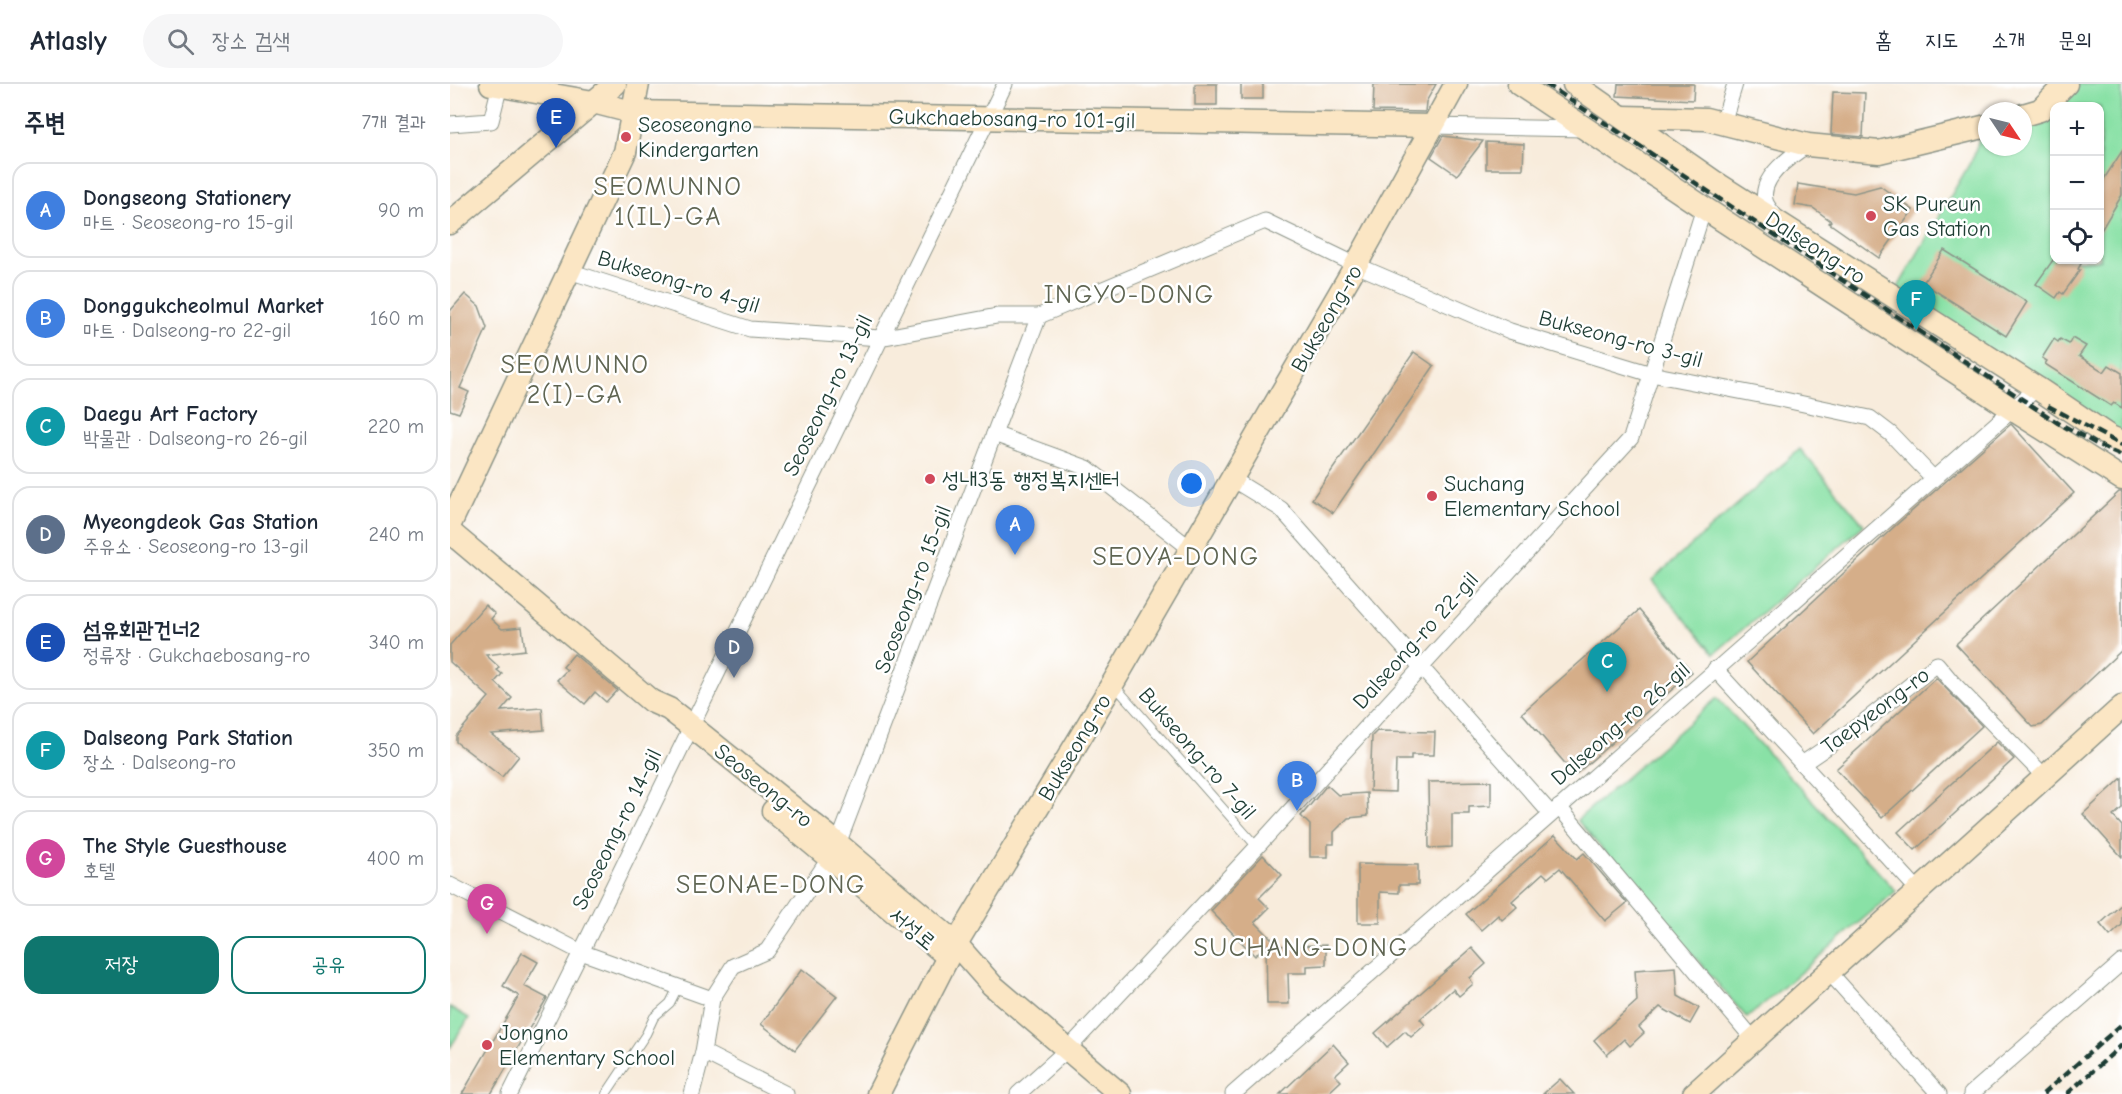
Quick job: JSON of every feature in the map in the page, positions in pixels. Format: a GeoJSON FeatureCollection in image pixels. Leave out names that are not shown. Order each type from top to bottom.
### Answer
{"type":"FeatureCollection","features":[{"type":"Feature","properties":{"kind":"street","name":"Gukchaebosang-ro 101-gil"},"geometry":{"type":"LineString","coordinates":[[491,84],[593,102],[632,112],[1432,126]]}},
{"type":"Feature","properties":{"kind":"street"},"geometry":{"type":"LineString","coordinates":[[450,223],[615,84]]}},
{"type":"Feature","properties":{"kind":"street"},"geometry":{"type":"LineString","coordinates":[[450,524],[625,152],[638,84]]}},
{"type":"Feature","properties":{"kind":"street","name":"Seoseong-ro 13-gil"},"geometry":{"type":"LineString","coordinates":[[688,731],[1005,84]]}},
{"type":"Feature","properties":{"kind":"street","name":"Bukseong-ro"},"geometry":{"type":"LineString","coordinates":[[878,1094],[951,950],[1113,683],[1232,479],[1356,265],[1456,84]]}},
{"type":"Feature","properties":{"kind":"street"},"geometry":{"type":"LineString","coordinates":[[1519,84],[2012,410],[2122,479]]}},
{"type":"Feature","properties":{"kind":"street","name":"Dalseong-ro"},"geometry":{"type":"LineString","coordinates":[[1574,84],[1713,182],[2110,437],[2122,442]]}},
{"type":"Feature","properties":{"kind":"street"},"geometry":{"type":"LineString","coordinates":[[1723,123],[1735,84]]}},
{"type":"Feature","properties":{"kind":"street"},"geometry":{"type":"LineString","coordinates":[[2032,112],[2040,110],[2066,84]]}},
{"type":"Feature","properties":{"kind":"street"},"geometry":{"type":"LineString","coordinates":[[450,124],[491,122],[500,85]]}},
{"type":"Feature","properties":{"kind":"street"},"geometry":{"type":"LineString","coordinates":[[1623,117],[1706,119],[1808,144],[1879,152],[1978,128]]}},
{"type":"Feature","properties":{"kind":"street"},"geometry":{"type":"LineString","coordinates":[[1432,126],[1584,129]]}},
{"type":"Feature","properties":{"kind":"street"},"geometry":{"type":"LineString","coordinates":[[1786,228],[1765,201],[1765,189],[1779,166],[1808,144]]}},
{"type":"Feature","properties":{"kind":"street","name":"Dalseong-ro 22-gil"},"geometry":{"type":"LineString","coordinates":[[1068,1049],[1257,847],[1631,438],[1704,208]]}},
{"type":"Feature","properties":{"kind":"street","name":"Bukseong-ro 4-gil"},"geometry":{"type":"LineString","coordinates":[[569,271],[750,329],[880,338],[997,316],[1039,316],[1265,221],[1356,265]]}},
{"type":"Feature","properties":{"kind":"street","name":"Bukseong-ro 3-gil"},"geometry":{"type":"LineString","coordinates":[[1356,265],[1510,332],[1651,374],[1870,418],[1892,434],[1933,478]]}},
{"type":"Feature","properties":{"kind":"street","name":"Seoseong-ro 15-gil"},"geometry":{"type":"LineString","coordinates":[[712,999],[733,966],[767,951],[833,852],[1039,316]]}},
{"type":"Feature","properties":{"kind":"street","name":"Dalseong-ro 26-gil"},"geometry":{"type":"LineString","coordinates":[[1233,1094],[2037,388]]}},
{"type":"Feature","properties":{"kind":"street"},"geometry":{"type":"LineString","coordinates":[[994,434],[1087,468],[1191,549]]}},
{"type":"Feature","properties":{"kind":"street"},"geometry":{"type":"LineString","coordinates":[[1232,479],[1281,509],[1420,668],[1555,810],[1755,1040]]}},
{"type":"Feature","properties":{"kind":"street","name":"Seoseong-ro"},"geometry":{"type":"LineString","coordinates":[[450,532],[651,701],[669,709],[688,731],[1120,1094]]}},
{"type":"Feature","properties":{"kind":"street","name":"Taepyeong-ro"},"geometry":{"type":"LineString","coordinates":[[1802,764],[1865,721],[1937,664],[2045,777]]}},
{"type":"Feature","properties":{"kind":"street","name":"Taepyeong-ro"},"geometry":{"type":"LineString","coordinates":[[1715,669],[1919,891]]}},
{"type":"Feature","properties":{"kind":"street"},"geometry":{"type":"LineString","coordinates":[[1694,1094],[2122,707]]}},
{"type":"Feature","properties":{"kind":"street","name":"Seoseong-ro 14-gil"},"geometry":{"type":"LineString","coordinates":[[510,1094],[688,731]]}},
{"type":"Feature","properties":{"kind":"street"},"geometry":{"type":"LineString","coordinates":[[450,885],[581,952],[712,999],[703,1052],[692,1094]]}},
{"type":"Feature","properties":{"kind":"street"},"geometry":{"type":"LineString","coordinates":[[1971,1094],[2122,962]]}},
{"type":"Feature","properties":{"kind":"street"},"geometry":{"type":"LineString","coordinates":[[1830,973],[1939,1094]]}},
{"type":"Feature","properties":{"kind":"street"},"geometry":{"type":"LineString","coordinates":[[1018,1094],[1068,1049]]}},
{"type":"Feature","properties":{"kind":"street"},"geometry":{"type":"LineString","coordinates":[[703,1052],[786,1094]]}},
{"type":"Feature","properties":{"kind":"lane","name":"Bukseong-ro 7-gil"},"geometry":{"type":"LineString","coordinates":[[1113,683],[1257,847]]}},
{"type":"Feature","properties":{"kind":"lane"},"geometry":{"type":"LineString","coordinates":[[606,1094],[646,1034],[654,1017],[670,1003],[678,987]]}},
{"type":"Feature","properties":{"kind":"green space"},"geometry":{"type":"Polygon","coordinates":[[[2066,84],[2122,84],[2122,442],[1893,296],[1974,156],[1978,142],[1978,156],[2032,156],[2032,109],[2066,84]]]}},
{"type":"Feature","properties":{"kind":"green space"},"geometry":{"type":"Polygon","coordinates":[[[1800,449],[1864,525],[1714,654],[1652,580],[1800,449]]]}},
{"type":"Feature","properties":{"kind":"green space"},"geometry":{"type":"Polygon","coordinates":[[[1717,698],[1896,891],[1747,1018],[1577,820],[1717,698]]]}},
{"type":"Feature","properties":{"kind":"green space"},"geometry":{"type":"Polygon","coordinates":[[[450,1007],[469,1018],[450,1048],[450,1007]]]}},
{"type":"Feature","properties":{"kind":"building"},"geometry":{"type":"Polygon","coordinates":[[[1195,84],[1217,84],[1217,105],[1195,105],[1195,84]]]}},
{"type":"Feature","properties":{"kind":"building"},"geometry":{"type":"Polygon","coordinates":[[[1241,84],[1263,84],[1263,99],[1241,99],[1241,84]]]}},
{"type":"Feature","properties":{"kind":"building"},"geometry":{"type":"Polygon","coordinates":[[[1374,84],[1436,84],[1426,102],[1425,112],[1373,111],[1374,84]]]}},
{"type":"Feature","properties":{"kind":"building"},"geometry":{"type":"Polygon","coordinates":[[[1618,84],[1694,84],[1693,100],[1617,96],[1618,84]]]}},
{"type":"Feature","properties":{"kind":"building"},"geometry":{"type":"Polygon","coordinates":[[[1833,92],[1865,93],[1863,137],[1831,134],[1833,92]]]}},
{"type":"Feature","properties":{"kind":"building"},"geometry":{"type":"Polygon","coordinates":[[[1443,136],[1483,141],[1457,175],[1431,157],[1443,136]]]}},
{"type":"Feature","properties":{"kind":"building"},"geometry":{"type":"Polygon","coordinates":[[[1486,142],[1524,144],[1523,169],[1486,169],[1486,142]]]}},
{"type":"Feature","properties":{"kind":"building"},"geometry":{"type":"Polygon","coordinates":[[[2122,151],[2122,195],[2104,225],[2104,210],[2104,179],[2122,151]]]}},
{"type":"Feature","properties":{"kind":"building"},"geometry":{"type":"Polygon","coordinates":[[[1798,184],[1854,193],[1880,186],[1913,210],[1879,258],[1829,223],[1831,221],[1813,208],[1795,205],[1798,184]]]}},
{"type":"Feature","properties":{"kind":"building"},"geometry":{"type":"Polygon","coordinates":[[[1944,250],[2027,302],[2006,336],[1923,283],[1944,250]]]}},
{"type":"Feature","properties":{"kind":"building"},"geometry":{"type":"Polygon","coordinates":[[[2050,264],[2081,264],[2078,269],[2080,270],[2063,294],[2060,292],[2056,298],[2036,284],[2050,264]]]}},
{"type":"Feature","properties":{"kind":"building"},"geometry":{"type":"Polygon","coordinates":[[[465,294],[479,306],[487,328],[460,388],[469,392],[459,413],[450,410],[450,311],[465,294]]]}},
{"type":"Feature","properties":{"kind":"building"},"geometry":{"type":"Polygon","coordinates":[[[1877,302],[1958,354],[1957,357],[1875,304],[1877,302]]]}},
{"type":"Feature","properties":{"kind":"building"},"geometry":{"type":"Polygon","coordinates":[[[2072,338],[2086,346],[2079,356],[2104,372],[2109,365],[2122,373],[2122,408],[2114,403],[2111,406],[2045,364],[2047,361],[2042,358],[2054,339],[2058,342],[2060,339],[2069,344],[2072,338]]]}},
{"type":"Feature","properties":{"kind":"building"},"geometry":{"type":"Polygon","coordinates":[[[1414,352],[1434,366],[1333,513],[1312,499],[1414,352]]]}},
{"type":"Feature","properties":{"kind":"building"},"geometry":{"type":"Polygon","coordinates":[[[2011,424],[2074,493],[1813,734],[1747,662],[1895,526],[2011,424]]]}},
{"type":"Feature","properties":{"kind":"building"},"geometry":{"type":"Polygon","coordinates":[[[2119,492],[2122,492],[2122,650],[2042,725],[2033,727],[1956,644],[2119,492]]]}},
{"type":"Feature","properties":{"kind":"building"},"geometry":{"type":"Polygon","coordinates":[[[485,605],[495,614],[491,619],[502,629],[522,627],[525,650],[486,655],[499,667],[497,670],[502,674],[495,682],[512,698],[501,711],[542,708],[544,730],[491,734],[519,756],[502,777],[456,742],[456,736],[489,697],[450,662],[450,645],[485,605]]]}},
{"type":"Feature","properties":{"kind":"building"},"geometry":{"type":"Polygon","coordinates":[[[1639,610],[1692,672],[1575,775],[1522,713],[1639,610]]]}},
{"type":"Feature","properties":{"kind":"building"},"geometry":{"type":"Polygon","coordinates":[[[574,654],[617,690],[606,702],[595,692],[585,704],[557,680],[567,670],[563,667],[574,654]]]}},
{"type":"Feature","properties":{"kind":"building"},"geometry":{"type":"Polygon","coordinates":[[[1936,678],[1982,726],[1882,818],[1836,769],[1936,678]]]}},
{"type":"Feature","properties":{"kind":"building"},"geometry":{"type":"Polygon","coordinates":[[[1377,731],[1435,732],[1434,755],[1411,755],[1411,760],[1396,760],[1395,792],[1370,791],[1372,736],[1377,731]]]}},
{"type":"Feature","properties":{"kind":"building"},"geometry":{"type":"Polygon","coordinates":[[[1997,742],[2014,759],[1915,850],[1898,832],[1997,742]]]}},
{"type":"Feature","properties":{"kind":"building"},"geometry":{"type":"Polygon","coordinates":[[[2122,778],[2122,808],[2113,816],[2122,826],[2122,857],[2083,814],[2122,778]]]}},
{"type":"Feature","properties":{"kind":"building"},"geometry":{"type":"Polygon","coordinates":[[[1491,781],[1491,806],[1469,807],[1469,814],[1452,814],[1452,847],[1429,848],[1428,782],[1491,781]]]}},
{"type":"Feature","properties":{"kind":"building"},"geometry":{"type":"Polygon","coordinates":[[[1327,785],[1338,795],[1367,793],[1368,816],[1348,818],[1334,832],[1334,844],[1328,844],[1328,857],[1310,857],[1310,825],[1301,816],[1327,785]]]}},
{"type":"Feature","properties":{"kind":"building"},"geometry":{"type":"Polygon","coordinates":[[[1555,835],[1577,859],[1584,853],[1627,903],[1605,921],[1560,868],[1548,878],[1543,873],[1512,901],[1517,907],[1502,920],[1498,915],[1481,930],[1466,914],[1555,835]]]}},
{"type":"Feature","properties":{"kind":"building"},"geometry":{"type":"Polygon","coordinates":[[[1263,855],[1282,875],[1259,898],[1269,908],[1255,922],[1279,946],[1326,945],[1326,965],[1307,966],[1307,973],[1288,973],[1289,1004],[1267,1004],[1266,944],[1255,956],[1211,911],[1263,855]]]}},
{"type":"Feature","properties":{"kind":"building"},"geometry":{"type":"Polygon","coordinates":[[[1358,864],[1418,865],[1418,885],[1399,885],[1399,893],[1380,892],[1380,923],[1358,923],[1358,864]]]}},
{"type":"Feature","properties":{"kind":"building"},"geometry":{"type":"Polygon","coordinates":[[[2122,904],[2122,925],[2110,936],[2100,924],[2122,904]]]}},
{"type":"Feature","properties":{"kind":"building"},"geometry":{"type":"Polygon","coordinates":[[[1472,948],[1486,964],[1470,978],[1473,984],[1459,996],[1453,989],[1420,1019],[1425,1025],[1411,1037],[1405,1031],[1387,1047],[1375,1033],[1472,948]]]}},
{"type":"Feature","properties":{"kind":"building"},"geometry":{"type":"Polygon","coordinates":[[[522,953],[538,962],[524,986],[547,998],[491,1094],[462,1094],[519,996],[503,986],[522,953]]]}},
{"type":"Feature","properties":{"kind":"building"},"geometry":{"type":"Polygon","coordinates":[[[1676,967],[1678,996],[1699,1008],[1690,1024],[1660,1007],[1639,1027],[1644,1033],[1630,1046],[1624,1039],[1607,1055],[1594,1040],[1637,1001],[1635,970],[1676,967]]]}},
{"type":"Feature","properties":{"kind":"building"},"geometry":{"type":"Polygon","coordinates":[[[802,969],[837,996],[795,1050],[761,1024],[802,969]]]}},
{"type":"Feature","properties":{"kind":"building"},"geometry":{"type":"Polygon","coordinates":[[[1333,1044],[1349,1062],[1335,1075],[1341,1081],[1327,1094],[1280,1094],[1333,1044]]]}},
{"type":"Feature","properties":{"kind":"building"},"geometry":{"type":"Polygon","coordinates":[[[1560,1079],[1574,1094],[1543,1094],[1560,1079]]]}},
{"type":"Feature","properties":{"kind":"railway"},"geometry":{"type":"LineString","coordinates":[[1546,84],[2058,423],[2122,456]]}},
{"type":"Feature","properties":{"kind":"railway"},"geometry":{"type":"LineString","coordinates":[[2048,406],[2122,445]]}},
{"type":"Feature","properties":{"kind":"railway"},"geometry":{"type":"LineString","coordinates":[[2043,1094],[2122,1024]]}},
{"type":"Feature","properties":{"kind":"railway"},"geometry":{"type":"LineString","coordinates":[[2067,1094],[2122,1045]]}},
{"type":"Feature","properties":{"kind":"place","name":"Seoseongno Kindergarten"},"geometry":{"type":"Point","coordinates":[626,137]}},
{"type":"Feature","properties":{"kind":"place","name":"섬유회관건너2"},"geometry":{"type":"Point","coordinates":[556,148]}},
{"type":"Feature","properties":{"kind":"place","name":"SK Pureun Gas Station"},"geometry":{"type":"Point","coordinates":[1871,216]}},
{"type":"Feature","properties":{"kind":"place","name":"Dalseong Park Station"},"geometry":{"type":"Point","coordinates":[1916,330]}},
{"type":"Feature","properties":{"kind":"place","name":"성내3동 행정복지센터"},"geometry":{"type":"Point","coordinates":[930,479]}},
{"type":"Feature","properties":{"kind":"place","name":"Suchang Elementary School"},"geometry":{"type":"Point","coordinates":[1432,496]}},
{"type":"Feature","properties":{"kind":"place","name":"Dongseong Stationery"},"geometry":{"type":"Point","coordinates":[1015,555]}},
{"type":"Feature","properties":{"kind":"place","name":"Myeongdeok Gas Station"},"geometry":{"type":"Point","coordinates":[734,678]}},
{"type":"Feature","properties":{"kind":"place","name":"Daegu Art Factory"},"geometry":{"type":"Point","coordinates":[1607,692]}},
{"type":"Feature","properties":{"kind":"place","name":"Donggukcheolmul Market"},"geometry":{"type":"Point","coordinates":[1297,811]}},
{"type":"Feature","properties":{"kind":"place","name":"The Style Guesthouse"},"geometry":{"type":"Point","coordinates":[487,934]}},
{"type":"Feature","properties":{"kind":"place","name":"Jongno Elementary School"},"geometry":{"type":"Point","coordinates":[487,1045]}},
{"type":"Feature","properties":{"kind":"district","name":"SEOMUNNO 1(IL)-GA"},"geometry":{"type":"Point","coordinates":[668,201]}},
{"type":"Feature","properties":{"kind":"district","name":"INGYO-DONG"},"geometry":{"type":"Point","coordinates":[1129,294]}},
{"type":"Feature","properties":{"kind":"district","name":"SEOMUNNO 2(I)-GA"},"geometry":{"type":"Point","coordinates":[575,379]}},
{"type":"Feature","properties":{"kind":"district","name":"SEOYA-DONG"},"geometry":{"type":"Point","coordinates":[1176,556]}},
{"type":"Feature","properties":{"kind":"district","name":"SEONAE-DONG"},"geometry":{"type":"Point","coordinates":[771,884]}},
{"type":"Feature","properties":{"kind":"district","name":"SUCHANG-DONG"},"geometry":{"type":"Point","coordinates":[1301,947]}}]}
